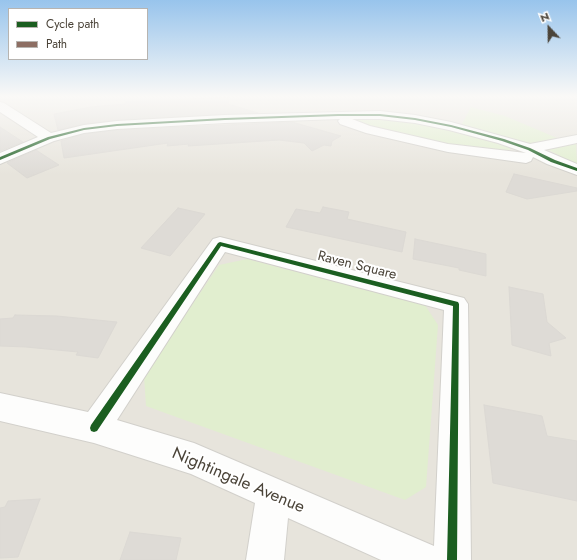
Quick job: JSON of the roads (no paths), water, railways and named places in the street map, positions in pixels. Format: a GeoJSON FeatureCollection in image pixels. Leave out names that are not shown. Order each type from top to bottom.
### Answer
{"type":"FeatureCollection","features":[{"type":"Feature","properties":{"kind":"street"},"geometry":{"type":"LineString","coordinates":[[25,122],[49,138]]}},
{"type":"Feature","properties":{"kind":"street"},"geometry":{"type":"LineString","coordinates":[[0,159],[49,138],[84,129],[157,122]]}},
{"type":"Feature","properties":{"kind":"street"},"geometry":{"type":"LineString","coordinates":[[349,122],[366,129],[441,146],[553,161]]}},
{"type":"Feature","properties":{"kind":"street"},"geometry":{"type":"LineString","coordinates":[[430,122],[458,128],[529,149],[553,161],[577,170]]}},
{"type":"Feature","properties":{"kind":"street"},"geometry":{"type":"LineString","coordinates":[[529,149],[577,140]]}},
{"type":"Feature","properties":{"kind":"street","name":"Raven Square"},"geometry":{"type":"LineString","coordinates":[[94,428],[220,244],[456,304],[452,560]]}},
{"type":"Feature","properties":{"kind":"street","name":"Nightingale Avenue"},"geometry":{"type":"LineString","coordinates":[[0,407],[94,428],[194,459],[423,560]]}},
{"type":"Feature","properties":{"kind":"street"},"geometry":{"type":"LineString","coordinates":[[265,560],[273,495]]}}]}
